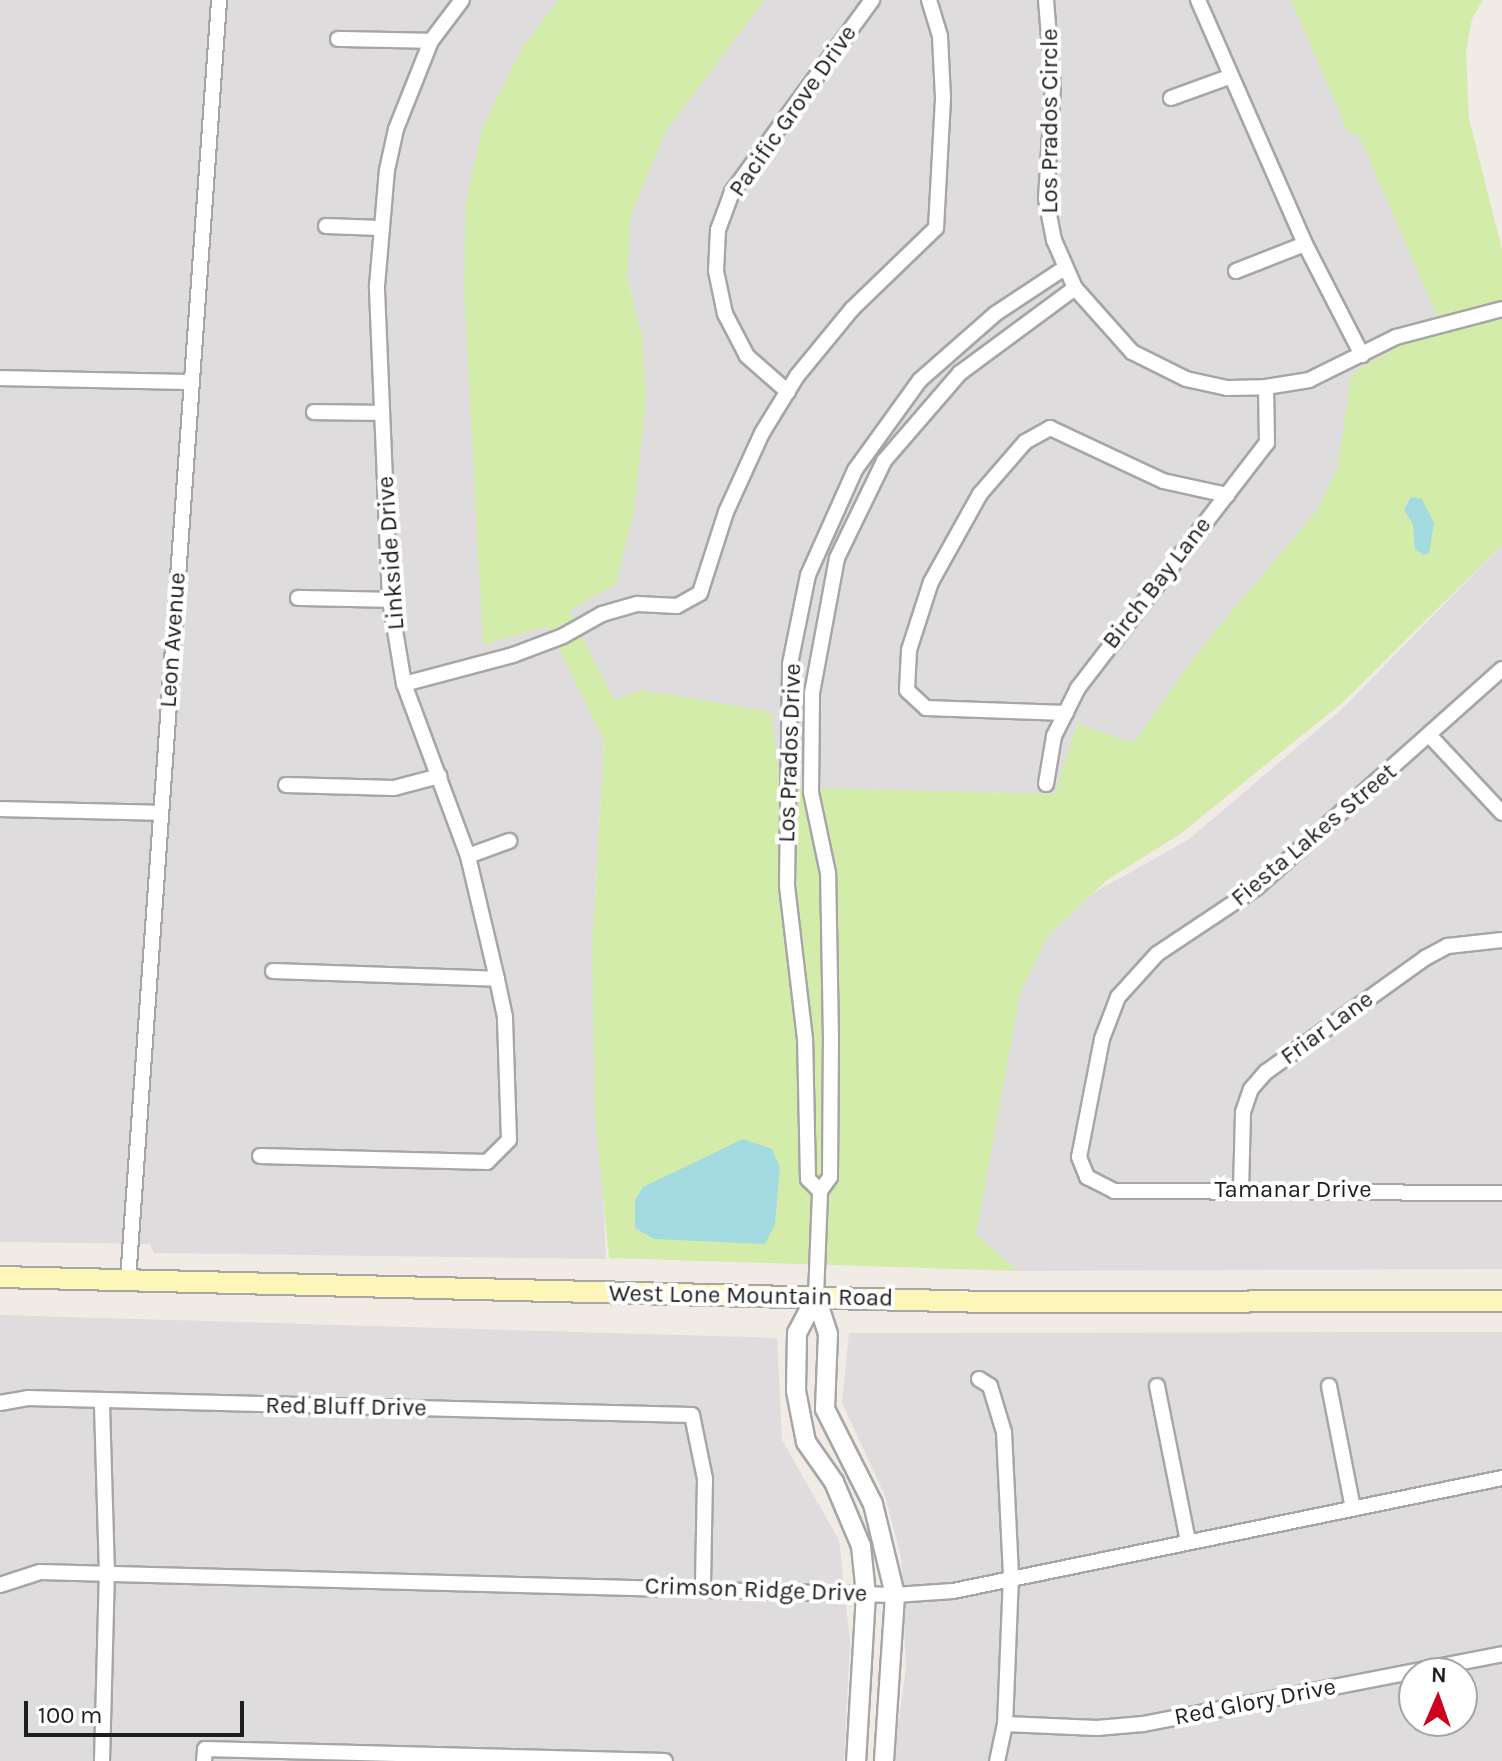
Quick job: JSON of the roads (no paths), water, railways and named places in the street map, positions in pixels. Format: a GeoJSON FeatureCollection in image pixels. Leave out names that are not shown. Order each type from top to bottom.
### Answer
{"type":"FeatureCollection","features":[{"type":"Feature","properties":{"kind":"main road","name":"West Lone Mountain Road"},"geometry":{"type":"LineString","coordinates":[[0,1277],[816,1297],[1502,1301]]}},
{"type":"Feature","properties":{"kind":"street","name":"Leon Avenue"},"geometry":{"type":"LineString","coordinates":[[128,1280],[219,0]]}},
{"type":"Feature","properties":{"kind":"street","name":"Linkside Drive"},"geometry":{"type":"LineString","coordinates":[[260,1156],[487,1162],[501,1154],[509,1140],[512,1119],[497,979],[468,856],[404,684],[390,600],[382,413],[380,228],[396,129],[431,41],[462,0]]}},
{"type":"Feature","properties":{"kind":"street","name":"Pacific Grove Drive"},"geometry":{"type":"LineString","coordinates":[[788,392],[747,356],[725,314],[716,271],[718,230],[732,192],[872,0]]}},
{"type":"Feature","properties":{"kind":"street"},"geometry":{"type":"LineString","coordinates":[[404,684],[513,655],[563,636],[602,614],[638,604],[690,602],[700,593],[726,512],[750,459],[788,392],[852,309],[936,228],[943,98],[940,36],[929,0]]}},
{"type":"Feature","properties":{"kind":"street","name":"Los Prados Circle"},"geometry":{"type":"LineString","coordinates":[[1046,0],[1053,87],[1046,199],[1063,269],[1075,288],[1132,352],[1186,379],[1227,388],[1266,387],[1309,380],[1453,318],[1502,309]]}},
{"type":"Feature","properties":{"kind":"street"},"geometry":{"type":"LineString","coordinates":[[1198,0],[1229,77],[1305,244],[1362,355]]}},
{"type":"Feature","properties":{"kind":"street"},"geometry":{"type":"LineString","coordinates":[[338,39],[431,41]]}},
{"type":"Feature","properties":{"kind":"street"},"geometry":{"type":"LineString","coordinates":[[1171,98],[1229,77]]}},
{"type":"Feature","properties":{"kind":"street"},"geometry":{"type":"LineString","coordinates":[[326,226],[380,228]]}},
{"type":"Feature","properties":{"kind":"street"},"geometry":{"type":"LineString","coordinates":[[1236,271],[1305,244]]}},
{"type":"Feature","properties":{"kind":"street","name":"Los Prados Drive"},"geometry":{"type":"LineString","coordinates":[[820,1191],[808,1179],[805,1039],[787,885],[790,664],[808,575],[855,470],[920,380],[995,314],[1063,269]]}},
{"type":"Feature","properties":{"kind":"street","name":"Los Prados Drive"},"geometry":{"type":"LineString","coordinates":[[816,1297],[820,1191],[830,1177],[831,1039],[828,873],[811,792],[812,693],[837,558],[884,461],[951,383],[1075,288]]}},
{"type":"Feature","properties":{"kind":"street"},"geometry":{"type":"LineString","coordinates":[[0,378],[192,382]]}},
{"type":"Feature","properties":{"kind":"street","name":"Birch Bay Lane"},"geometry":{"type":"LineString","coordinates":[[1046,784],[1054,736],[1120,628],[1267,443],[1270,428],[1266,387]]}},
{"type":"Feature","properties":{"kind":"street"},"geometry":{"type":"LineString","coordinates":[[314,412],[382,413]]}},
{"type":"Feature","properties":{"kind":"street"},"geometry":{"type":"LineString","coordinates":[[1066,713],[926,708],[914,702],[906,677],[909,650],[947,547],[980,494],[1025,442],[1050,428],[1163,481],[1227,495]]}},
{"type":"Feature","properties":{"kind":"street"},"geometry":{"type":"LineString","coordinates":[[298,598],[390,600]]}},
{"type":"Feature","properties":{"kind":"street","name":"Fiesta Lakes Street"},"geometry":{"type":"LineString","coordinates":[[1087,1177],[1079,1157],[1102,1039],[1118,997],[1157,954],[1256,888],[1431,737],[1502,669]]}},
{"type":"Feature","properties":{"kind":"street"},"geometry":{"type":"LineString","coordinates":[[1431,737],[1502,813]]}},
{"type":"Feature","properties":{"kind":"street"},"geometry":{"type":"LineString","coordinates":[[286,785],[394,788],[439,776]]}},
{"type":"Feature","properties":{"kind":"street"},"geometry":{"type":"LineString","coordinates":[[0,809],[161,813]]}},
{"type":"Feature","properties":{"kind":"street"},"geometry":{"type":"LineString","coordinates":[[468,856],[509,841]]}},
{"type":"Feature","properties":{"kind":"street","name":"Friar Lane"},"geometry":{"type":"LineString","coordinates":[[1241,1190],[1243,1112],[1251,1089],[1266,1072],[1425,958],[1448,946],[1502,940]]}},
{"type":"Feature","properties":{"kind":"street"},"geometry":{"type":"LineString","coordinates":[[273,971],[497,979]]}},
{"type":"Feature","properties":{"kind":"street","name":"Tamanar Drive"},"geometry":{"type":"LineString","coordinates":[[1087,1177],[1114,1191],[1502,1193]]}},
{"type":"Feature","properties":{"kind":"street"},"geometry":{"type":"LineString","coordinates":[[816,1297],[797,1333],[796,1391],[806,1442],[834,1482],[861,1546],[866,1594],[856,1761]]}},
{"type":"Feature","properties":{"kind":"street"},"geometry":{"type":"LineString","coordinates":[[816,1297],[828,1334],[825,1409],[873,1504],[895,1595],[884,1761]]}},
{"type":"Feature","properties":{"kind":"street"},"geometry":{"type":"LineString","coordinates":[[979,1379],[990,1386],[1004,1432],[1011,1576],[1005,1724],[997,1761]]}},
{"type":"Feature","properties":{"kind":"street"},"geometry":{"type":"LineString","coordinates":[[1157,1386],[1188,1541]]}},
{"type":"Feature","properties":{"kind":"street"},"geometry":{"type":"LineString","coordinates":[[1329,1386],[1353,1508]]}},
{"type":"Feature","properties":{"kind":"street","name":"Red Bluff Drive"},"geometry":{"type":"LineString","coordinates":[[0,1403],[28,1398],[692,1415],[705,1479],[703,1587]]}},
{"type":"Feature","properties":{"kind":"street"},"geometry":{"type":"LineString","coordinates":[[102,1401],[107,1574],[102,1761]]}},
{"type":"Feature","properties":{"kind":"street","name":"Crimson Ridge Drive"},"geometry":{"type":"LineString","coordinates":[[0,1585],[40,1572],[703,1587],[895,1595],[953,1591],[1011,1576],[1502,1478]]}},
{"type":"Feature","properties":{"kind":"street","name":"Red Glory Drive"},"geometry":{"type":"LineString","coordinates":[[1005,1724],[1143,1724],[1502,1654]]}},
{"type":"Feature","properties":{"kind":"street"},"geometry":{"type":"LineString","coordinates":[[205,1755],[665,1761]]}},
{"type":"Feature","properties":{"kind":"water"},"geometry":{"type":"Polygon","coordinates":[[[1411,497],[1422,499],[1434,523],[1429,553],[1423,555],[1415,549],[1413,525],[1404,509],[1411,497]]]}},
{"type":"Feature","properties":{"kind":"water"},"geometry":{"type":"Polygon","coordinates":[[[743,1139],[772,1149],[780,1167],[775,1224],[765,1244],[654,1239],[635,1228],[635,1200],[643,1187],[743,1139]]]}}]}
